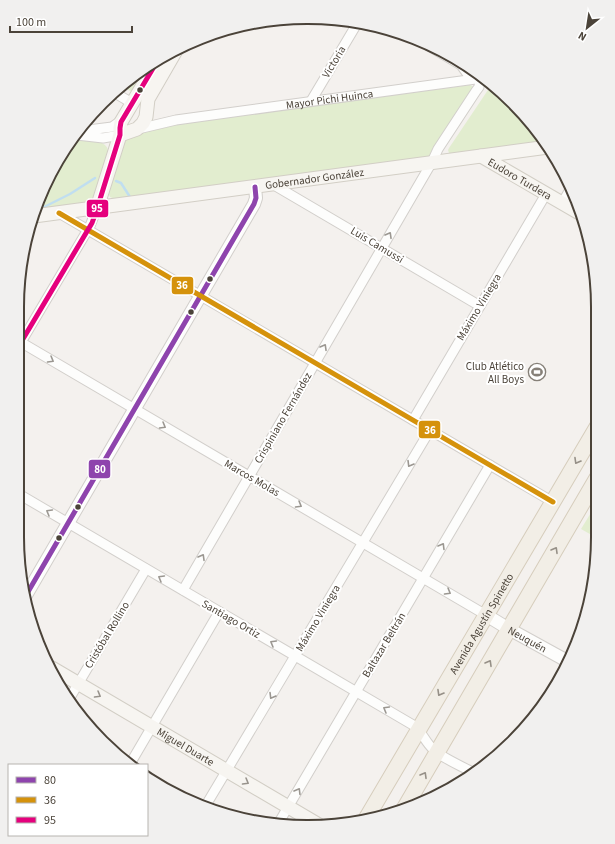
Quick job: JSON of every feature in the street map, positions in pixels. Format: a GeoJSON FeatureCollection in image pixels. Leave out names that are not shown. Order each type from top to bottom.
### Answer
{"type":"FeatureCollection","features":[{"type":"Feature","properties":{"kind":"main road"},"geometry":{"type":"LineString","coordinates":[[135,130],[143,123],[149,96],[171,59]]}},
{"type":"Feature","properties":{"kind":"main road"},"geometry":{"type":"LineString","coordinates":[[98,208],[120,135],[122,120],[151,71]]}},
{"type":"Feature","properties":{"kind":"main road"},"geometry":{"type":"LineString","coordinates":[[132,103],[136,101],[143,102],[146,109]]}},
{"type":"Feature","properties":{"kind":"main road","name":"Mayor Pichi Huinca"},"geometry":{"type":"LineString","coordinates":[[120,135],[135,130]]}},
{"type":"Feature","properties":{"kind":"main road","name":"Gobernador González"},"geometry":{"type":"LineString","coordinates":[[39,215],[541,148]]}},
{"type":"Feature","properties":{"kind":"main road","name":"Eudoro Turdera"},"geometry":{"type":"LineString","coordinates":[[481,156],[574,210]]}},
{"type":"Feature","properties":{"kind":"main road","name":"Avenida Agustín Spinetto"},"geometry":{"type":"LineString","coordinates":[[369,813],[591,436]]}},
{"type":"Feature","properties":{"kind":"main road"},"geometry":{"type":"LineString","coordinates":[[409,801],[591,488]]}},
{"type":"Feature","properties":{"kind":"main road","name":"Miguel Duarte"},"geometry":{"type":"LineString","coordinates":[[59,672],[311,820]]}},
{"type":"Feature","properties":{"kind":"street","name":"Victoria"},"geometry":{"type":"LineString","coordinates":[[311,101],[355,28]]}},
{"type":"Feature","properties":{"kind":"street","name":"Mayor Pichi Huinca"},"geometry":{"type":"LineString","coordinates":[[135,130],[176,120],[475,80]]}},
{"type":"Feature","properties":{"kind":"street","name":"Crispiniano Fernández"},"geometry":{"type":"LineString","coordinates":[[183,590],[432,162],[445,149],[483,91],[481,84]]}},
{"type":"Feature","properties":{"kind":"street"},"geometry":{"type":"LineString","coordinates":[[119,96],[132,103]]}},
{"type":"Feature","properties":{"kind":"street","name":"Mayor Pichi Huinca"},"geometry":{"type":"LineString","coordinates":[[146,109],[148,116],[153,119],[176,120]]}},
{"type":"Feature","properties":{"kind":"street"},"geometry":{"type":"LineString","coordinates":[[87,130],[112,127],[122,120]]}},
{"type":"Feature","properties":{"kind":"street","name":"Mayor Pichi Huinca"},"geometry":{"type":"LineString","coordinates":[[82,136],[103,138],[120,135]]}},
{"type":"Feature","properties":{"kind":"street","name":"Luis Camussi"},"geometry":{"type":"LineString","coordinates":[[274,185],[480,306]]}},
{"type":"Feature","properties":{"kind":"street"},"geometry":{"type":"LineString","coordinates":[[29,591],[253,205],[256,198],[255,187]]}},
{"type":"Feature","properties":{"kind":"street","name":"Máximo Viniegra"},"geometry":{"type":"LineString","coordinates":[[413,420],[546,194]]}},
{"type":"Feature","properties":{"kind":"street"},"geometry":{"type":"LineString","coordinates":[[562,203],[567,194]]}},
{"type":"Feature","properties":{"kind":"street"},"geometry":{"type":"LineString","coordinates":[[24,334],[88,230],[98,208]]}},
{"type":"Feature","properties":{"kind":"street"},"geometry":{"type":"LineString","coordinates":[[59,213],[553,502]]}},
{"type":"Feature","properties":{"kind":"street","name":"Marcos Molas"},"geometry":{"type":"LineString","coordinates":[[24,347],[134,409],[486,615]]}},
{"type":"Feature","properties":{"kind":"street","name":"Máximo Viniegra"},"geometry":{"type":"LineString","coordinates":[[208,802],[430,430]]}},
{"type":"Feature","properties":{"kind":"street","name":"Baltazar Beltrán"},"geometry":{"type":"LineString","coordinates":[[281,819],[490,465]]}},
{"type":"Feature","properties":{"kind":"street","name":"Santiago Ortiz"},"geometry":{"type":"LineString","coordinates":[[24,497],[412,725],[437,753]]}},
{"type":"Feature","properties":{"kind":"street","name":"Cristóbal Rollino"},"geometry":{"type":"LineString","coordinates":[[72,694],[146,569]]}},
{"type":"Feature","properties":{"kind":"street"},"geometry":{"type":"LineString","coordinates":[[133,759],[219,612]]}},
{"type":"Feature","properties":{"kind":"street","name":"Neuquén"},"geometry":{"type":"LineString","coordinates":[[486,615],[563,659]]}},
{"type":"Feature","properties":{"kind":"street"},"geometry":{"type":"LineString","coordinates":[[437,753],[468,770]]}},
{"type":"Feature","properties":{"kind":"green space"},"geometry":{"type":"Polygon","coordinates":[[[145,76],[135,94],[127,89],[145,76]]]}},
{"type":"Feature","properties":{"kind":"green space"},"geometry":{"type":"Polygon","coordinates":[[[470,85],[474,87],[430,156],[115,199],[110,197],[108,193],[126,139],[157,127],[470,85]]]}},
{"type":"Feature","properties":{"kind":"green space"},"geometry":{"type":"Polygon","coordinates":[[[488,90],[521,121],[538,143],[451,154],[448,150],[488,90]]]}},
{"type":"Feature","properties":{"kind":"green space"},"geometry":{"type":"Polygon","coordinates":[[[79,140],[94,141],[104,144],[108,152],[94,196],[86,203],[42,209],[53,182],[79,140]]]}},
{"type":"Feature","properties":{"kind":"green space"},"geometry":{"type":"Polygon","coordinates":[[[591,513],[591,535],[581,529],[591,513]]]}},
{"type":"Feature","properties":{"kind":"waterway"},"geometry":{"type":"LineString","coordinates":[[42,208],[70,194],[95,178]]}},
{"type":"Feature","properties":{"kind":"waterway"},"geometry":{"type":"LineString","coordinates":[[116,181],[121,183],[130,197]]}},
{"type":"Feature","properties":{"kind":"transit line","name":"95"},"geometry":{"type":"LineString","coordinates":[[24,337],[92,223],[120,135],[121,122],[151,71]]}},
{"type":"Feature","properties":{"kind":"transit line","name":"80"},"geometry":{"type":"LineString","coordinates":[[29,591],[254,204],[256,198],[255,187]]}},
{"type":"Feature","properties":{"kind":"transit line","name":"36"},"geometry":{"type":"LineString","coordinates":[[59,213],[553,502]]}},
{"type":"Feature","properties":{"kind":"place","name":"Club Atlético All Boys"},"geometry":{"type":"Point","coordinates":[537,372]}}]}
